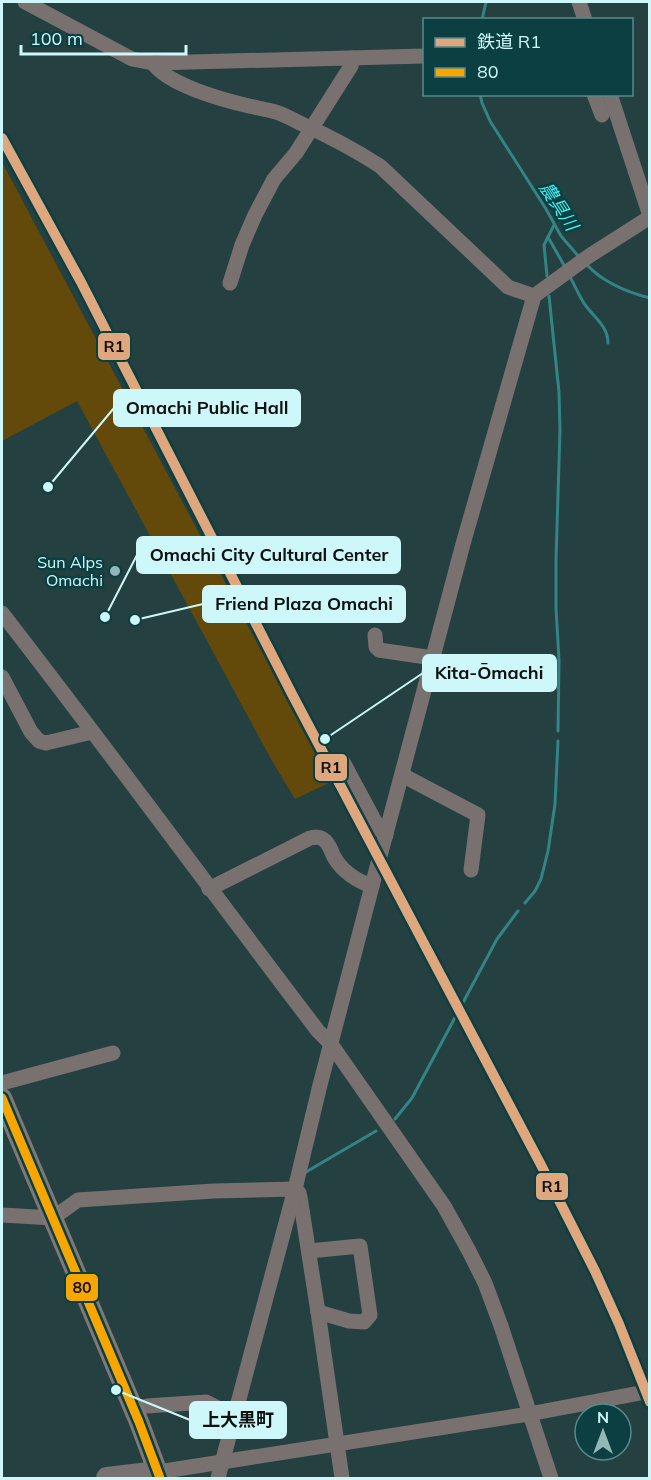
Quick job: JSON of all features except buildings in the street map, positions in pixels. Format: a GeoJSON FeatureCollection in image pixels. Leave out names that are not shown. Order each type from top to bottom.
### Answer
{"type":"FeatureCollection","features":[{"type":"Feature","properties":{"kind":"highway"},"geometry":{"type":"LineString","coordinates":[[107,1479],[159,1475]]}},
{"type":"Feature","properties":{"kind":"main road"},"geometry":{"type":"LineString","coordinates":[[2,1098],[139,1422],[159,1475]]}},
{"type":"Feature","properties":{"kind":"street"},"geometry":{"type":"LineString","coordinates":[[25,2],[132,59],[153,63],[423,56]]}},
{"type":"Feature","properties":{"kind":"street"},"geometry":{"type":"LineString","coordinates":[[579,2],[584,18]]}},
{"type":"Feature","properties":{"kind":"street"},"geometry":{"type":"LineString","coordinates":[[230,282],[242,244],[274,179],[296,153],[351,66],[353,58]]}},
{"type":"Feature","properties":{"kind":"street"},"geometry":{"type":"LineString","coordinates":[[153,63],[157,69],[182,84],[225,100],[276,112],[345,144],[380,166],[508,287],[534,296]]}},
{"type":"Feature","properties":{"kind":"street"},"geometry":{"type":"LineString","coordinates":[[595,96],[602,115]]}},
{"type":"Feature","properties":{"kind":"street"},"geometry":{"type":"LineString","coordinates":[[218,1479],[463,544],[534,296],[650,216],[611,96]]}},
{"type":"Feature","properties":{"kind":"street"},"geometry":{"type":"LineString","coordinates":[[2,614],[209,889],[318,1031],[331,1044],[444,1206],[485,1283],[551,1479]]}},
{"type":"Feature","properties":{"kind":"street"},"geometry":{"type":"LineString","coordinates":[[375,635],[376,647],[379,650],[433,658]]}},
{"type":"Feature","properties":{"kind":"street"},"geometry":{"type":"LineString","coordinates":[[2,676],[31,732],[39,741],[46,744],[92,732]]}},
{"type":"Feature","properties":{"kind":"street"},"geometry":{"type":"LineString","coordinates":[[343,762],[379,829],[386,835]]}},
{"type":"Feature","properties":{"kind":"street"},"geometry":{"type":"LineString","coordinates":[[402,775],[478,815],[471,870]]}},
{"type":"Feature","properties":{"kind":"street"},"geometry":{"type":"LineString","coordinates":[[209,889],[310,838],[317,837],[326,841],[335,859],[344,870],[364,883],[372,885]]}},
{"type":"Feature","properties":{"kind":"street"},"geometry":{"type":"LineString","coordinates":[[2,1083],[113,1053]]}},
{"type":"Feature","properties":{"kind":"street"},"geometry":{"type":"LineString","coordinates":[[2,1215],[53,1218],[78,1200],[214,1191],[295,1189],[300,1197],[309,1251],[342,1479]]}},
{"type":"Feature","properties":{"kind":"street"},"geometry":{"type":"LineString","coordinates":[[309,1251],[360,1246],[370,1315],[364,1322],[349,1321],[318,1312]]}},
{"type":"Feature","properties":{"kind":"street"},"geometry":{"type":"LineString","coordinates":[[159,1475],[224,1460],[529,1414],[650,1391]]}},
{"type":"Feature","properties":{"kind":"street"},"geometry":{"type":"LineString","coordinates":[[147,1406],[206,1402],[235,1417]]}},
{"type":"Feature","properties":{"kind":"shaded area"},"geometry":{"type":"Polygon","coordinates":[[[2,162],[331,782],[295,799],[271,759],[77,401],[2,441],[2,162]]]}},
{"type":"Feature","properties":{"kind":"waterway","name":"農具川"},"geometry":{"type":"LineString","coordinates":[[482,18],[486,2]]}},
{"type":"Feature","properties":{"kind":"waterway","name":"農具川"},"geometry":{"type":"LineString","coordinates":[[480,96],[490,121],[561,236],[580,258]]}},
{"type":"Feature","properties":{"kind":"waterway"},"geometry":{"type":"LineString","coordinates":[[547,276],[544,245],[554,225]]}},
{"type":"Feature","properties":{"kind":"waterway"},"geometry":{"type":"LineString","coordinates":[[548,237],[565,267]]}},
{"type":"Feature","properties":{"kind":"waterway","name":"農具川"},"geometry":{"type":"LineString","coordinates":[[587,265],[616,286],[650,298]]}},
{"type":"Feature","properties":{"kind":"waterway"},"geometry":{"type":"LineString","coordinates":[[569,275],[584,302],[606,332],[608,343]]}},
{"type":"Feature","properties":{"kind":"waterway"},"geometry":{"type":"LineString","coordinates":[[549,296],[559,392],[560,430],[556,560],[559,660],[558,731]]}},
{"type":"Feature","properties":{"kind":"waterway"},"geometry":{"type":"LineString","coordinates":[[525,903],[541,879],[548,851],[555,804],[558,741]]}},
{"type":"Feature","properties":{"kind":"waterway"},"geometry":{"type":"LineString","coordinates":[[395,1119],[412,1098],[497,939],[518,911]]}},
{"type":"Feature","properties":{"kind":"waterway"},"geometry":{"type":"LineString","coordinates":[[306,1172],[376,1131]]}},
{"type":"Feature","properties":{"kind":"rail line","name":"R1"},"geometry":{"type":"LineString","coordinates":[[2,138],[81,282],[292,694],[540,1163],[595,1271],[650,1402]]}},
{"type":"Feature","properties":{"kind":"transit line","name":"80"},"geometry":{"type":"LineString","coordinates":[[2,1098],[139,1422],[160,1478]]}},
{"type":"Feature","properties":{"kind":"place","name":"Omachi Public Hall"},"geometry":{"type":"Point","coordinates":[48,487]}},
{"type":"Feature","properties":{"kind":"place","name":"Sun Alps Omachi"},"geometry":{"type":"Point","coordinates":[115,571]}},
{"type":"Feature","properties":{"kind":"place","name":"Omachi City Cultural Center"},"geometry":{"type":"Point","coordinates":[105,617]}},
{"type":"Feature","properties":{"kind":"place","name":"Friend Plaza Omachi"},"geometry":{"type":"Point","coordinates":[135,620]}},
{"type":"Feature","properties":{"kind":"place","name":"Kita-Ōmachi"},"geometry":{"type":"Point","coordinates":[325,739]}},
{"type":"Feature","properties":{"kind":"place","name":"上大黒町"},"geometry":{"type":"Point","coordinates":[116,1390]}}]}
